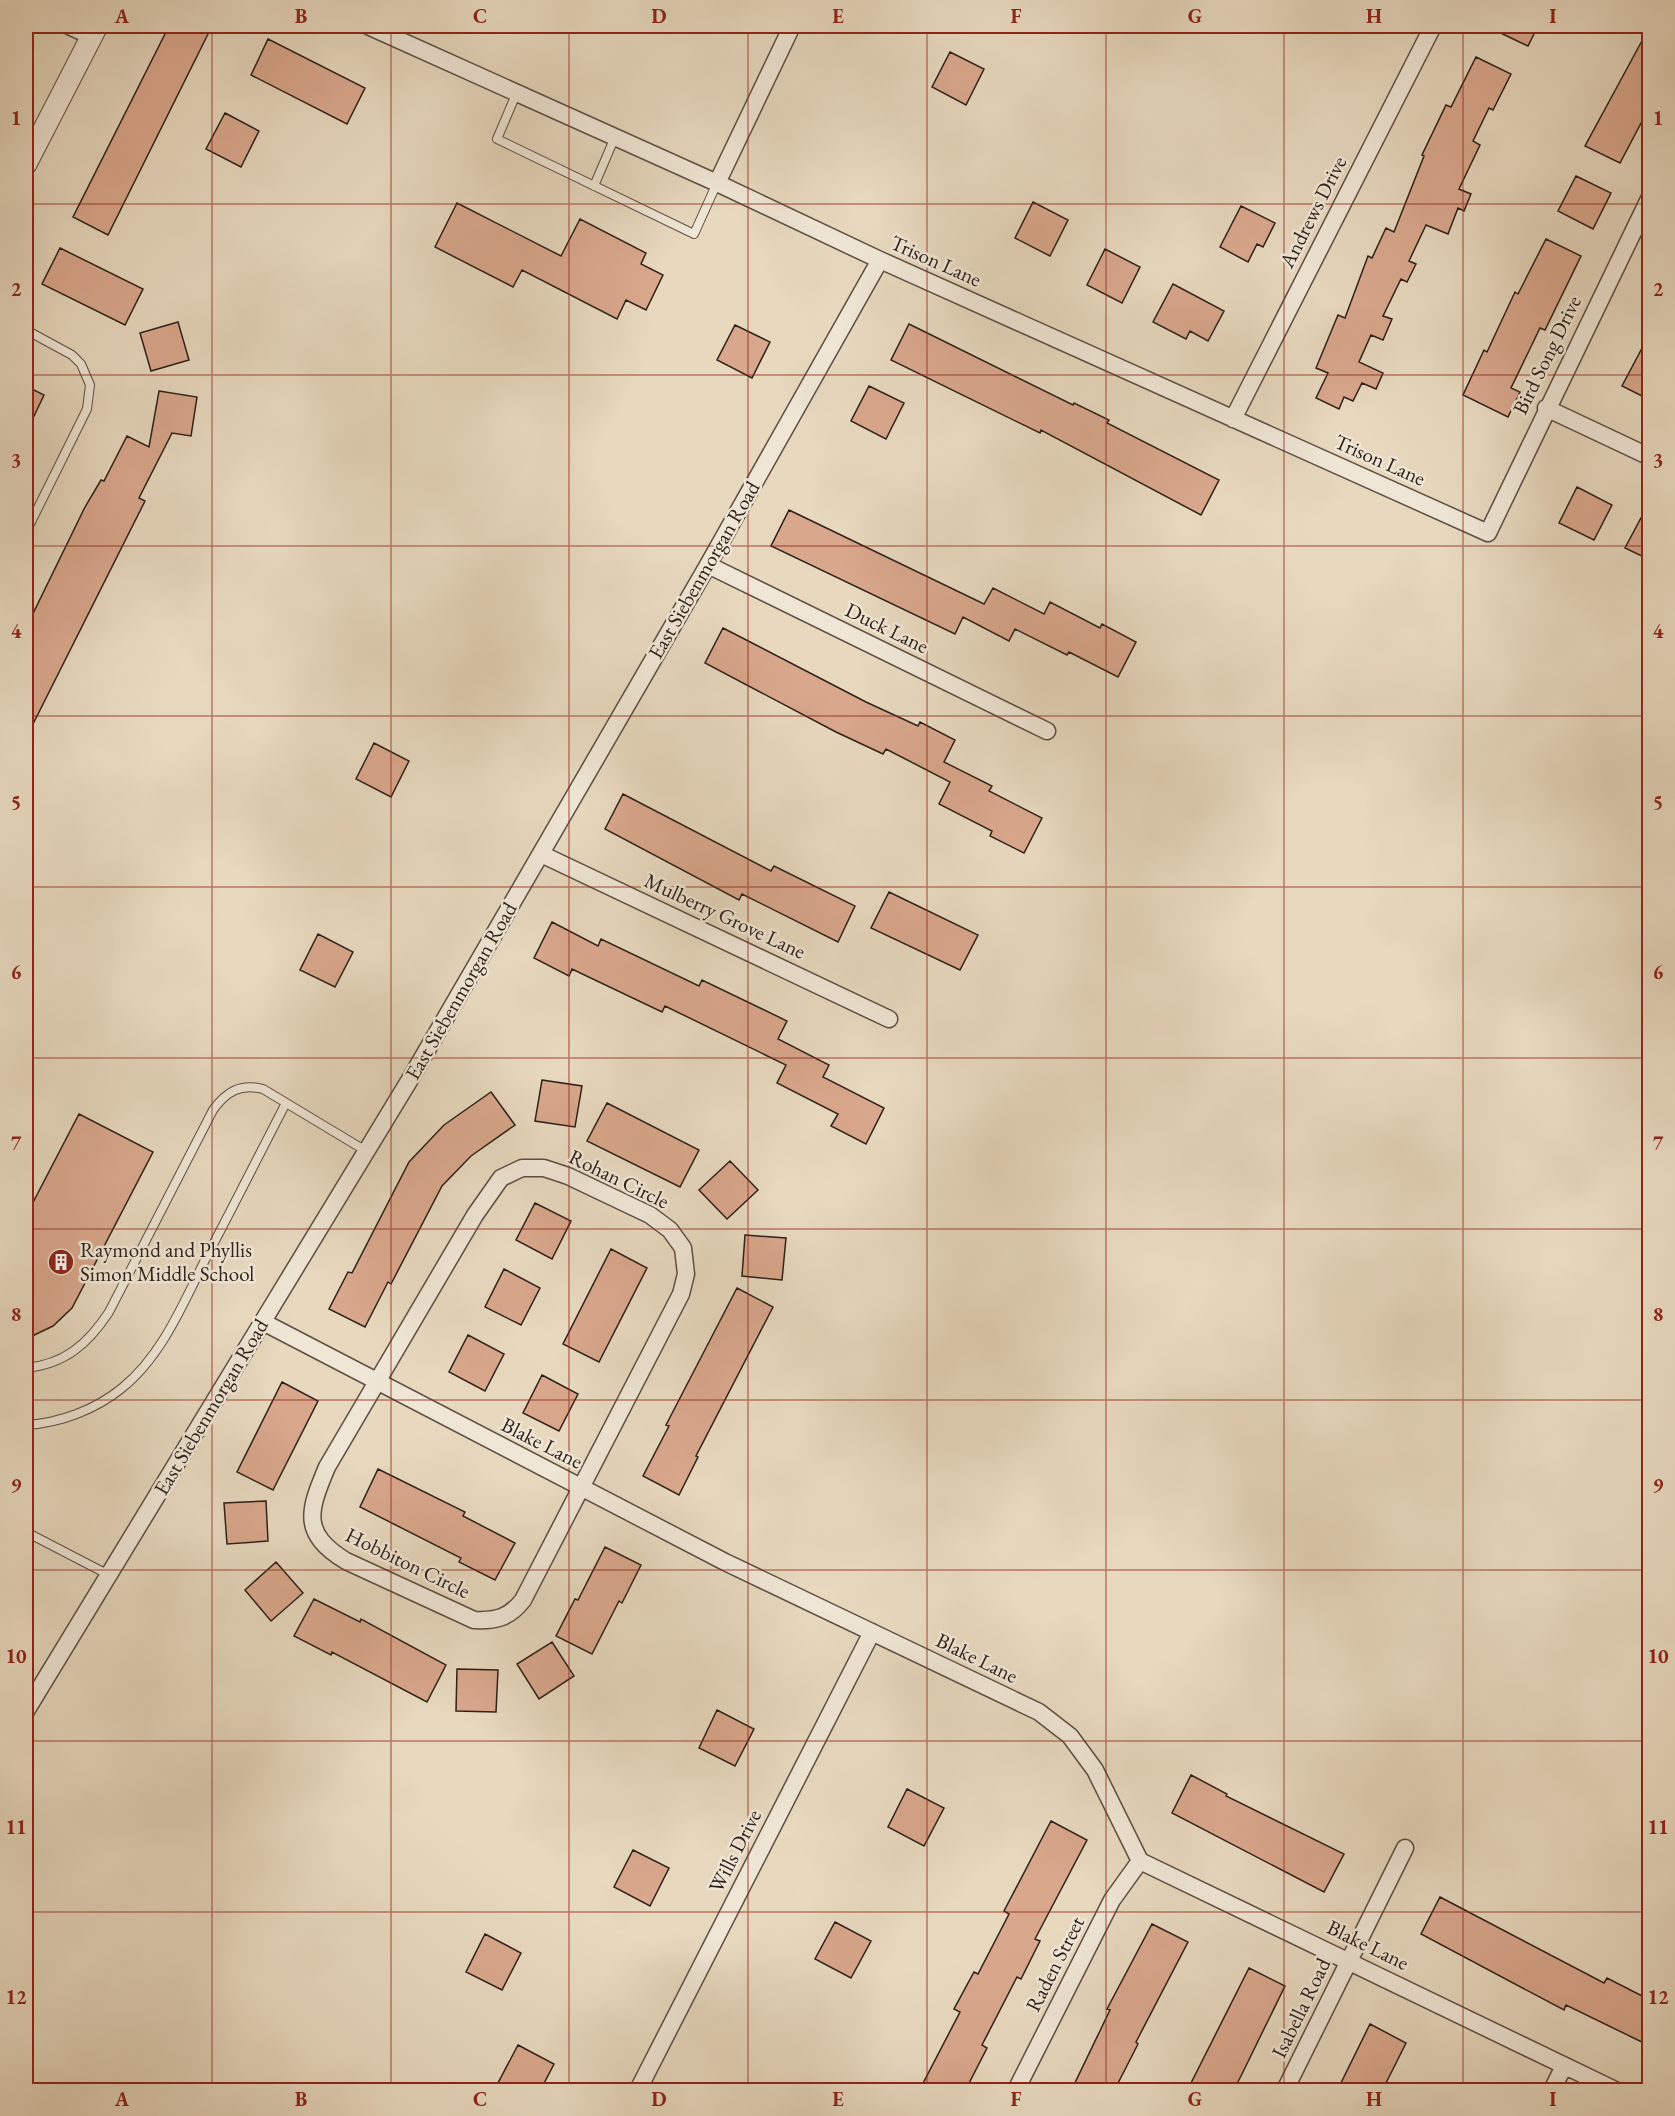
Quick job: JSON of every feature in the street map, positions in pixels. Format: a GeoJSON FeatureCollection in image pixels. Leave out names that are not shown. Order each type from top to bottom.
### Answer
{"type":"FeatureCollection","features":[{"type":"Feature","properties":{"kind":"street"},"geometry":{"type":"LineString","coordinates":[[26,164],[94,31],[69,26]]}},
{"type":"Feature","properties":{"kind":"street","name":"Trison Lane"},"geometry":{"type":"LineString","coordinates":[[368,26],[717,183],[880,260],[1488,533]]}},
{"type":"Feature","properties":{"kind":"street"},"geometry":{"type":"LineString","coordinates":[[717,183],[792,26]]}},
{"type":"Feature","properties":{"kind":"street","name":"Andrews Drive"},"geometry":{"type":"LineString","coordinates":[[1233,419],[1433,26]]}},
{"type":"Feature","properties":{"kind":"street","name":"Bird Song Drive"},"geometry":{"type":"LineString","coordinates":[[1488,533],[1546,408],[1650,197]]}},
{"type":"Feature","properties":{"kind":"street","name":"East Siebenmorgan Road"},"geometry":{"type":"LineString","coordinates":[[26,1712],[366,1151],[541,854],[880,260]]}},
{"type":"Feature","properties":{"kind":"street"},"geometry":{"type":"LineString","coordinates":[[1546,408],[1650,457]]}},
{"type":"Feature","properties":{"kind":"street","name":"Duck Lane"},"geometry":{"type":"LineString","coordinates":[[708,565],[1047,731]]}},
{"type":"Feature","properties":{"kind":"street","name":"Mulberry Grove Lane"},"geometry":{"type":"LineString","coordinates":[[541,854],[889,1019]]}},
{"type":"Feature","properties":{"kind":"street","name":"Rohan Circle"},"geometry":{"type":"LineString","coordinates":[[376,1382],[475,1215],[501,1178],[522,1168],[544,1168],[568,1176],[650,1215],[670,1230],[683,1248],[686,1274],[681,1294],[582,1488]]}},
{"type":"Feature","properties":{"kind":"street","name":"Blake Lane"},"geometry":{"type":"LineString","coordinates":[[263,1322],[725,1562],[1039,1712],[1070,1736],[1095,1770],[1140,1862],[1350,1961],[1615,2091]]}},
{"type":"Feature","properties":{"kind":"street","name":"Hobbiton Circle"},"geometry":{"type":"LineString","coordinates":[[376,1382],[327,1467],[311,1505],[315,1531],[327,1550],[346,1561],[474,1620],[493,1621],[511,1614],[523,1600],[582,1488]]}},
{"type":"Feature","properties":{"kind":"street","name":"Wills Drive"},"geometry":{"type":"LineString","coordinates":[[638,2091],[872,1632]]}},
{"type":"Feature","properties":{"kind":"street","name":"Isabella Road"},"geometry":{"type":"LineString","coordinates":[[1285,2091],[1405,1848]]}},
{"type":"Feature","properties":{"kind":"street","name":"Raden Street"},"geometry":{"type":"LineString","coordinates":[[1016,2091],[1112,1900],[1140,1862]]}},
{"type":"Feature","properties":{"kind":"street"},"geometry":{"type":"LineString","coordinates":[[1552,2091],[1564,2066]]}},
{"type":"Feature","properties":{"kind":"lane"},"geometry":{"type":"LineString","coordinates":[[517,93],[497,139],[694,234],[717,183]]}},
{"type":"Feature","properties":{"kind":"lane"},"geometry":{"type":"LineString","coordinates":[[594,186],[615,137]]}},
{"type":"Feature","properties":{"kind":"lane"},"geometry":{"type":"LineString","coordinates":[[26,330],[72,355],[81,364],[90,385],[87,409],[26,532]]}},
{"type":"Feature","properties":{"kind":"lane"},"geometry":{"type":"LineString","coordinates":[[26,1368],[49,1364],[75,1352],[102,1323],[219,1101],[234,1089],[253,1086],[366,1151]]}},
{"type":"Feature","properties":{"kind":"lane"},"geometry":{"type":"LineString","coordinates":[[26,1425],[74,1415],[101,1403],[123,1388],[139,1372],[173,1322],[286,1103]]}},
{"type":"Feature","properties":{"kind":"lane"},"geometry":{"type":"LineString","coordinates":[[26,1532],[109,1575]]}},
{"type":"Feature","properties":{"kind":"building"},"geometry":{"type":"Polygon","coordinates":[[[169,26],[212,26],[108,235],[73,217],[169,26]]]}},
{"type":"Feature","properties":{"kind":"building"},"geometry":{"type":"Polygon","coordinates":[[[1486,26],[1538,26],[1528,46],[1486,26]]]}},
{"type":"Feature","properties":{"kind":"building"},"geometry":{"type":"Polygon","coordinates":[[[1650,26],[1650,106],[1620,163],[1585,146],[1650,26]]]}},
{"type":"Feature","properties":{"kind":"building"},"geometry":{"type":"Polygon","coordinates":[[[268,39],[365,88],[347,124],[251,75],[268,39]]]}},
{"type":"Feature","properties":{"kind":"building"},"geometry":{"type":"Polygon","coordinates":[[[950,52],[984,69],[966,105],[932,87],[950,52]]]}},
{"type":"Feature","properties":{"kind":"building"},"geometry":{"type":"Polygon","coordinates":[[[1476,57],[1511,74],[1493,110],[1489,108],[1473,141],[1480,145],[1459,189],[1471,194],[1464,211],[1458,208],[1448,234],[1426,225],[1409,261],[1416,264],[1407,282],[1401,279],[1383,316],[1392,319],[1383,340],[1371,335],[1359,362],[1383,373],[1376,389],[1362,383],[1353,401],[1344,397],[1339,409],[1316,398],[1328,373],[1316,368],[1338,315],[1345,318],[1368,256],[1372,258],[1386,228],[1394,232],[1424,156],[1422,155],[1446,105],[1451,107],[1476,57]]]}},
{"type":"Feature","properties":{"kind":"building"},"geometry":{"type":"Polygon","coordinates":[[[225,113],[259,131],[241,167],[206,149],[225,113]]]}},
{"type":"Feature","properties":{"kind":"building"},"geometry":{"type":"Polygon","coordinates":[[[1576,176],[1611,193],[1593,229],[1558,211],[1576,176]]]}},
{"type":"Feature","properties":{"kind":"building"},"geometry":{"type":"Polygon","coordinates":[[[1033,202],[1068,220],[1050,256],[1015,238],[1033,202]]]}},
{"type":"Feature","properties":{"kind":"building"},"geometry":{"type":"Polygon","coordinates":[[[457,203],[561,256],[580,219],[646,253],[641,264],[663,275],[646,310],[626,300],[617,319],[522,270],[513,287],[435,247],[457,203]]]}},
{"type":"Feature","properties":{"kind":"building"},"geometry":{"type":"Polygon","coordinates":[[[1241,206],[1275,223],[1263,247],[1257,244],[1248,262],[1220,247],[1241,206]]]}},
{"type":"Feature","properties":{"kind":"building"},"geometry":{"type":"Polygon","coordinates":[[[1546,239],[1581,256],[1545,330],[1540,328],[1511,388],[1520,392],[1508,417],[1463,395],[1484,350],[1487,352],[1515,292],[1518,294],[1546,239]]]}},
{"type":"Feature","properties":{"kind":"building"},"geometry":{"type":"Polygon","coordinates":[[[60,248],[143,289],[125,325],[42,284],[60,248]]]}},
{"type":"Feature","properties":{"kind":"building"},"geometry":{"type":"Polygon","coordinates":[[[1105,249],[1140,267],[1122,303],[1087,285],[1105,249]]]}},
{"type":"Feature","properties":{"kind":"building"},"geometry":{"type":"Polygon","coordinates":[[[1173,284],[1224,311],[1208,341],[1190,331],[1186,339],[1153,322],[1173,284]]]}},
{"type":"Feature","properties":{"kind":"building"},"geometry":{"type":"Polygon","coordinates":[[[178,322],[189,360],[151,371],[140,333],[178,322]]]}},
{"type":"Feature","properties":{"kind":"building"},"geometry":{"type":"Polygon","coordinates":[[[909,324],[1073,405],[1074,403],[1109,420],[1107,423],[1219,480],[1201,515],[1041,430],[1040,433],[891,360],[909,324]]]}},
{"type":"Feature","properties":{"kind":"building"},"geometry":{"type":"Polygon","coordinates":[[[735,325],[770,342],[752,378],[717,360],[735,325]]]}},
{"type":"Feature","properties":{"kind":"building"},"geometry":{"type":"Polygon","coordinates":[[[1650,333],[1650,400],[1622,386],[1650,333]]]}},
{"type":"Feature","properties":{"kind":"building"},"geometry":{"type":"Polygon","coordinates":[[[26,386],[44,395],[26,433],[26,386]]]}},
{"type":"Feature","properties":{"kind":"building"},"geometry":{"type":"Polygon","coordinates":[[[869,386],[904,403],[886,439],[851,421],[869,386]]]}},
{"type":"Feature","properties":{"kind":"building"},"geometry":{"type":"Polygon","coordinates":[[[159,391],[197,397],[191,436],[172,433],[139,498],[145,501],[26,738],[26,628],[85,507],[101,480],[104,481],[127,436],[149,447],[159,391]]]}},
{"type":"Feature","properties":{"kind":"building"},"geometry":{"type":"Polygon","coordinates":[[[1577,487],[1612,505],[1594,540],[1559,523],[1577,487]]]}},
{"type":"Feature","properties":{"kind":"building"},"geometry":{"type":"Polygon","coordinates":[[[1650,501],[1650,560],[1625,548],[1650,501]]]}},
{"type":"Feature","properties":{"kind":"building"},"geometry":{"type":"Polygon","coordinates":[[[789,510],[984,604],[993,588],[1044,614],[1050,602],[1100,628],[1102,624],[1136,642],[1118,677],[1069,652],[1067,655],[1015,629],[1009,641],[963,617],[955,634],[771,546],[789,510]]]}},
{"type":"Feature","properties":{"kind":"building"},"geometry":{"type":"Polygon","coordinates":[[[723,628],[866,702],[918,726],[920,722],[955,740],[944,762],[992,786],[989,791],[1042,818],[1024,853],[990,836],[992,831],[939,804],[950,782],[886,749],[883,754],[836,732],[705,663],[723,628]]]}},
{"type":"Feature","properties":{"kind":"building"},"geometry":{"type":"Polygon","coordinates":[[[374,743],[409,761],[391,797],[356,779],[374,743]]]}},
{"type":"Feature","properties":{"kind":"building"},"geometry":{"type":"Polygon","coordinates":[[[623,794],[771,871],[774,866],[855,906],[838,942],[742,894],[739,900],[605,829],[623,794]]]}},
{"type":"Feature","properties":{"kind":"building"},"geometry":{"type":"Polygon","coordinates":[[[889,892],[978,935],[960,970],[871,928],[889,892]]]}},
{"type":"Feature","properties":{"kind":"building"},"geometry":{"type":"Polygon","coordinates":[[[552,922],[598,946],[601,939],[699,986],[702,980],[787,1021],[778,1039],[829,1065],[823,1077],[884,1108],[866,1144],[831,1126],[838,1114],[777,1083],[786,1065],[665,1006],[662,1012],[572,969],[569,976],[534,958],[552,922]]]}},
{"type":"Feature","properties":{"kind":"building"},"geometry":{"type":"Polygon","coordinates":[[[318,934],[353,952],[335,987],[300,970],[318,934]]]}},
{"type":"Feature","properties":{"kind":"building"},"geometry":{"type":"Polygon","coordinates":[[[542,1080],[582,1086],[575,1127],[535,1121],[542,1080]]]}},
{"type":"Feature","properties":{"kind":"building"},"geometry":{"type":"Polygon","coordinates":[[[491,1092],[515,1125],[471,1156],[442,1186],[391,1284],[388,1282],[365,1327],[329,1309],[348,1272],[352,1273],[409,1162],[444,1125],[491,1092]]]}},
{"type":"Feature","properties":{"kind":"building"},"geometry":{"type":"Polygon","coordinates":[[[607,1103],[699,1150],[680,1187],[587,1141],[607,1103]]]}},
{"type":"Feature","properties":{"kind":"building","name":"Raymond and Phyllis Simon Middle School"},"geometry":{"type":"Polygon","coordinates":[[[79,1114],[153,1152],[72,1308],[53,1326],[26,1339],[26,1216],[79,1114]]]}},
{"type":"Feature","properties":{"kind":"building"},"geometry":{"type":"Polygon","coordinates":[[[730,1161],[758,1190],[727,1219],[699,1190],[730,1161]]]}},
{"type":"Feature","properties":{"kind":"building"},"geometry":{"type":"Polygon","coordinates":[[[535,1203],[571,1221],[552,1259],[516,1240],[535,1203]]]}},
{"type":"Feature","properties":{"kind":"building"},"geometry":{"type":"Polygon","coordinates":[[[745,1235],[786,1238],[782,1280],[742,1276],[745,1235]]]}},
{"type":"Feature","properties":{"kind":"building"},"geometry":{"type":"Polygon","coordinates":[[[611,1249],[647,1268],[599,1362],[563,1344],[611,1249]]]}},
{"type":"Feature","properties":{"kind":"building"},"geometry":{"type":"Polygon","coordinates":[[[504,1269],[540,1288],[521,1325],[485,1307],[504,1269]]]}},
{"type":"Feature","properties":{"kind":"building"},"geometry":{"type":"Polygon","coordinates":[[[737,1288],[773,1307],[696,1456],[698,1457],[679,1495],[643,1476],[669,1426],[666,1425],[737,1288]]]}},
{"type":"Feature","properties":{"kind":"building"},"geometry":{"type":"Polygon","coordinates":[[[468,1335],[504,1354],[485,1391],[449,1372],[468,1335]]]}},
{"type":"Feature","properties":{"kind":"building"},"geometry":{"type":"Polygon","coordinates":[[[542,1375],[578,1394],[559,1431],[523,1413],[542,1375]]]}},
{"type":"Feature","properties":{"kind":"building"},"geometry":{"type":"Polygon","coordinates":[[[282,1382],[318,1401],[273,1490],[237,1472],[282,1382]]]}},
{"type":"Feature","properties":{"kind":"building"},"geometry":{"type":"Polygon","coordinates":[[[378,1469],[465,1512],[463,1516],[515,1543],[495,1580],[459,1562],[461,1558],[360,1507],[378,1469]]]}},
{"type":"Feature","properties":{"kind":"building"},"geometry":{"type":"Polygon","coordinates":[[[266,1501],[268,1541],[227,1544],[224,1503],[266,1501]]]}},
{"type":"Feature","properties":{"kind":"building"},"geometry":{"type":"Polygon","coordinates":[[[605,1547],[641,1565],[622,1603],[619,1601],[592,1654],[556,1636],[575,1599],[578,1600],[605,1547]]]}},
{"type":"Feature","properties":{"kind":"building"},"geometry":{"type":"Polygon","coordinates":[[[276,1562],[303,1593],[271,1621],[245,1590],[276,1562]]]}},
{"type":"Feature","properties":{"kind":"building"},"geometry":{"type":"Polygon","coordinates":[[[314,1599],[360,1622],[361,1619],[446,1665],[427,1702],[332,1652],[331,1655],[294,1636],[314,1599]]]}},
{"type":"Feature","properties":{"kind":"building"},"geometry":{"type":"Polygon","coordinates":[[[552,1642],[574,1676],[539,1699],[517,1664],[552,1642]]]}},
{"type":"Feature","properties":{"kind":"building"},"geometry":{"type":"Polygon","coordinates":[[[457,1669],[498,1670],[496,1712],[456,1711],[457,1669]]]}},
{"type":"Feature","properties":{"kind":"building"},"geometry":{"type":"Polygon","coordinates":[[[717,1710],[754,1729],[735,1766],[699,1748],[717,1710]]]}},
{"type":"Feature","properties":{"kind":"building"},"geometry":{"type":"Polygon","coordinates":[[[1191,1775],[1227,1794],[1226,1796],[1344,1854],[1324,1892],[1172,1813],[1191,1775]]]}},
{"type":"Feature","properties":{"kind":"building"},"geometry":{"type":"Polygon","coordinates":[[[907,1789],[944,1808],[924,1846],[888,1827],[907,1789]]]}},
{"type":"Feature","properties":{"kind":"building"},"geometry":{"type":"Polygon","coordinates":[[[1051,1821],[1087,1840],[1035,1939],[1040,1941],[1021,1979],[1017,1977],[982,2045],[987,2048],[965,2091],[919,2091],[960,2012],[954,2009],[974,1972],[978,1974],[1009,1914],[1004,1911],[1051,1821]]]}},
{"type":"Feature","properties":{"kind":"building"},"geometry":{"type":"Polygon","coordinates":[[[633,1850],[669,1868],[650,1906],[614,1887],[633,1850]]]}},
{"type":"Feature","properties":{"kind":"building"},"geometry":{"type":"Polygon","coordinates":[[[1440,1897],[1604,1983],[1607,1978],[1650,2000],[1650,2046],[1566,2005],[1564,2010],[1421,1934],[1440,1897]]]}},
{"type":"Feature","properties":{"kind":"building"},"geometry":{"type":"Polygon","coordinates":[[[835,1922],[871,1941],[851,1978],[815,1959],[835,1922]]]}},
{"type":"Feature","properties":{"kind":"building"},"geometry":{"type":"Polygon","coordinates":[[[1152,1924],[1188,1942],[1136,2042],[1138,2044],[1114,2091],[1071,2091],[1110,2010],[1107,2009],[1152,1924]]]}},
{"type":"Feature","properties":{"kind":"building"},"geometry":{"type":"Polygon","coordinates":[[[485,1934],[521,1953],[502,1990],[466,1972],[485,1934]]]}},
{"type":"Feature","properties":{"kind":"building"},"geometry":{"type":"Polygon","coordinates":[[[1249,1968],[1285,1986],[1241,2076],[1233,2091],[1187,2091],[1249,1968]]]}},
{"type":"Feature","properties":{"kind":"building"},"geometry":{"type":"Polygon","coordinates":[[[1370,2024],[1406,2043],[1382,2091],[1337,2091],[1370,2024]]]}},
{"type":"Feature","properties":{"kind":"building"},"geometry":{"type":"Polygon","coordinates":[[[518,2045],[554,2064],[540,2091],[514,2091],[498,2083],[518,2045]]]}},
{"type":"Feature","properties":{"kind":"place","name":"Raymond and Phyllis Simon Middle School"},"geometry":{"type":"Point","coordinates":[61,1262]}}]}
